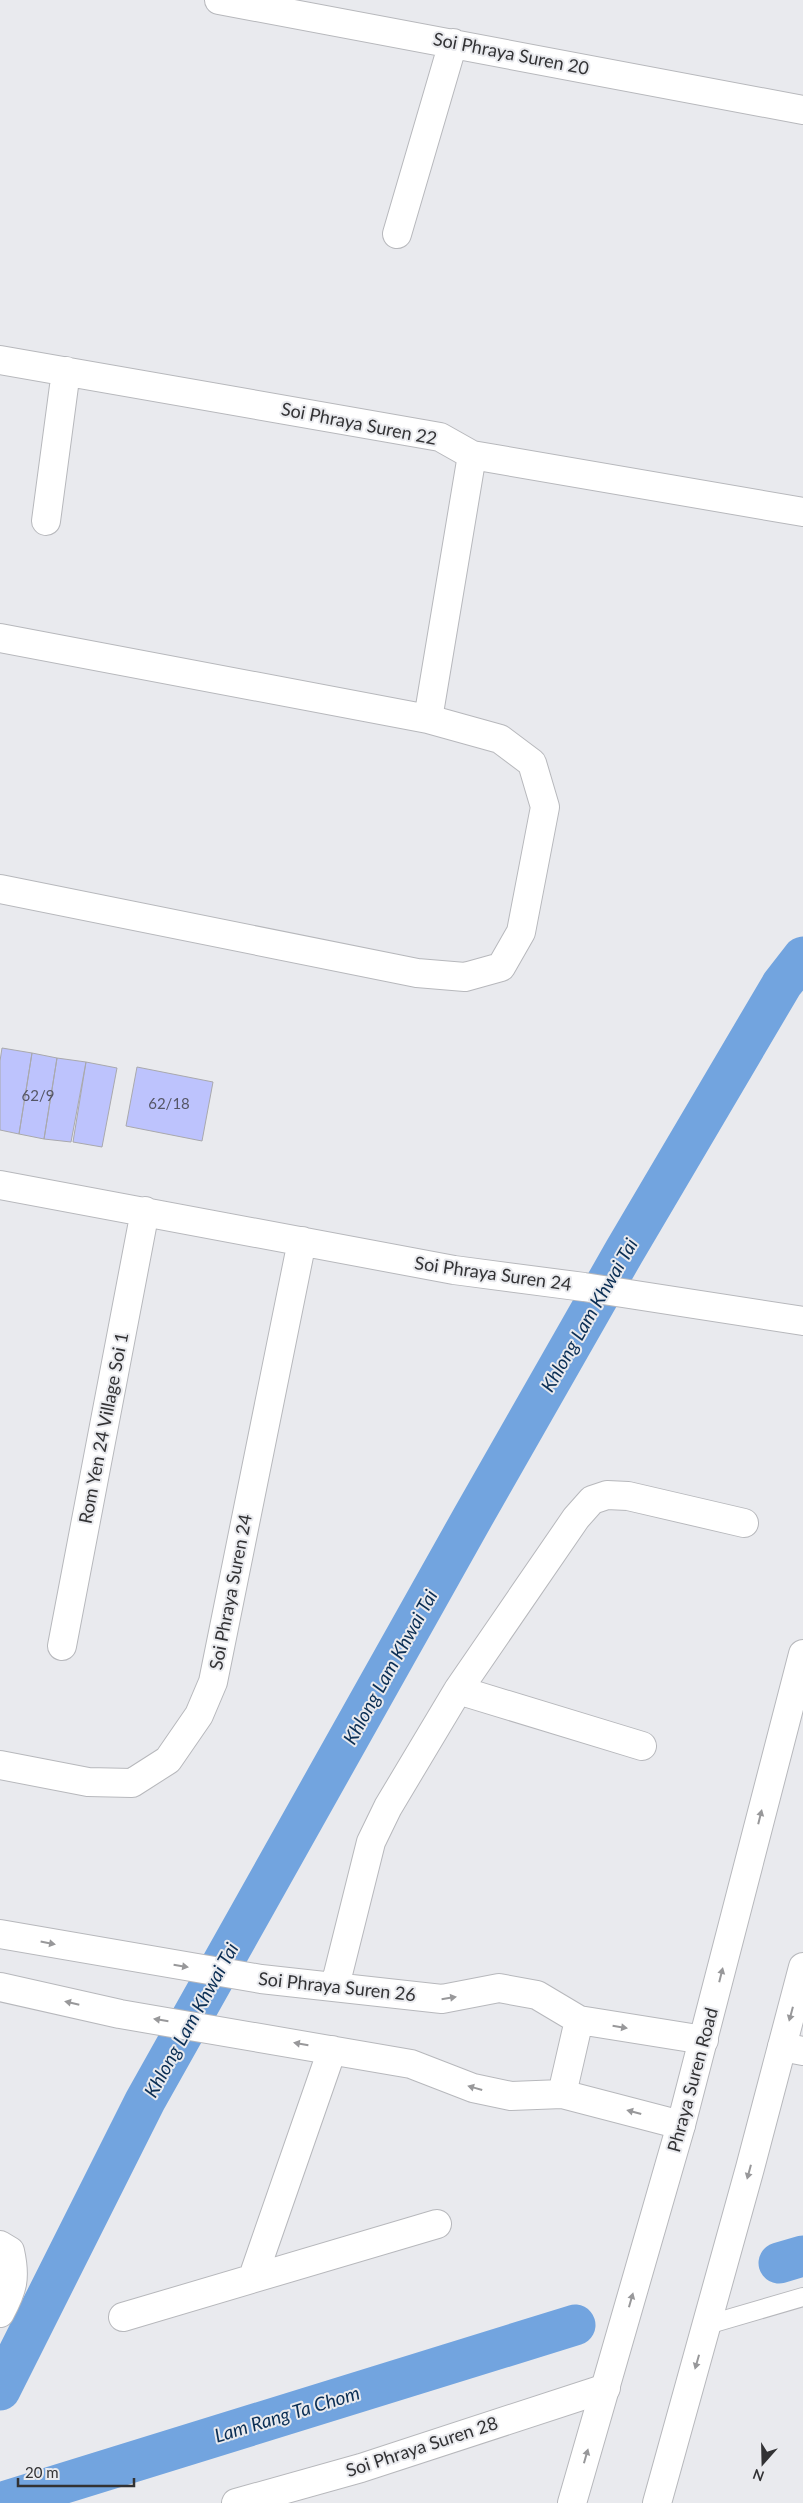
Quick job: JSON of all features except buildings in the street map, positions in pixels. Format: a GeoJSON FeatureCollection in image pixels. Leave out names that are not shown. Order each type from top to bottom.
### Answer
{"type":"FeatureCollection","features":[{"type":"Feature","properties":{"kind":"street","name":"Soi Phraya Suren 20"},"geometry":{"type":"LineString","coordinates":[[219,0],[803,110]]}},
{"type":"Feature","properties":{"kind":"street"},"geometry":{"type":"LineString","coordinates":[[397,234],[452,43]]}},
{"type":"Feature","properties":{"kind":"street","name":"Soi Phraya Suren 22"},"geometry":{"type":"LineString","coordinates":[[0,360],[440,437],[472,455],[803,512]]}},
{"type":"Feature","properties":{"kind":"street"},"geometry":{"type":"LineString","coordinates":[[46,521],[66,371]]}},
{"type":"Feature","properties":{"kind":"street"},"geometry":{"type":"LineString","coordinates":[[428,719],[472,455]]}},
{"type":"Feature","properties":{"kind":"street"},"geometry":{"type":"LineString","coordinates":[[0,638],[428,719],[500,739],[532,763],[545,807],[521,932],[501,967],[465,977],[417,973],[0,889]]}},
{"type":"Feature","properties":{"kind":"street","name":"Soi Phraya Suren 24"},"geometry":{"type":"LineString","coordinates":[[0,1185],[454,1270],[584,1287],[803,1321]]}},
{"type":"Feature","properties":{"kind":"street","name":"Rom Yen 24 Village Soi 1"},"geometry":{"type":"LineString","coordinates":[[62,1646],[145,1211]]}},
{"type":"Feature","properties":{"kind":"street","name":"Soi Phraya Suren 24"},"geometry":{"type":"LineString","coordinates":[[0,1766],[88,1782],[132,1783],[168,1760],[199,1715],[213,1682],[302,1241]]}},
{"type":"Feature","properties":{"kind":"street"},"geometry":{"type":"LineString","coordinates":[[334,1986],[371,1842],[388,1807],[458,1690],[576,1518],[592,1500],[607,1495],[628,1496],[744,1523]]}},
{"type":"Feature","properties":{"kind":"street","name":"Phraya Suren Road"},"geometry":{"type":"LineString","coordinates":[[572,2503],[681,2125],[803,1654]]}},
{"type":"Feature","properties":{"kind":"street"},"geometry":{"type":"LineString","coordinates":[[458,1690],[642,1746]]}},
{"type":"Feature","properties":{"kind":"street","name":"Soi Phraya Suren 26"},"geometry":{"type":"LineString","coordinates":[[0,1934],[261,1979],[442,1999],[499,1988],[537,1995],[579,2020],[704,2040]]}},
{"type":"Feature","properties":{"kind":"street"},"geometry":{"type":"LineString","coordinates":[[656,2503],[707,2325],[792,2049],[803,1967]]}},
{"type":"Feature","properties":{"kind":"street"},"geometry":{"type":"LineString","coordinates":[[0,1987],[120,2014],[411,2064],[473,2088],[511,2096],[562,2094],[681,2125]]}},
{"type":"Feature","properties":{"kind":"street"},"geometry":{"type":"LineString","coordinates":[[562,2094],[579,2020]]}},
{"type":"Feature","properties":{"kind":"street"},"geometry":{"type":"LineString","coordinates":[[253,2277],[332,2050]]}},
{"type":"Feature","properties":{"kind":"street"},"geometry":{"type":"LineString","coordinates":[[123,2318],[253,2277],[437,2224]]}},
{"type":"Feature","properties":{"kind":"street"},"geometry":{"type":"LineString","coordinates":[[0,2245],[10,2251],[15,2272],[8,2297],[0,2313]]}},
{"type":"Feature","properties":{"kind":"street","name":"Soi Phraya Suren 28"},"geometry":{"type":"LineString","coordinates":[[236,2503],[361,2468],[606,2388]]}},
{"type":"Feature","properties":{"kind":"lane"},"geometry":{"type":"LineString","coordinates":[[707,2325],[803,2297]]}},
{"type":"Feature","properties":{"kind":"waterway","name":"Khlong Lam Khwai Tai"},"geometry":{"type":"LineString","coordinates":[[0,2390],[145,2101],[624,1252],[782,984],[803,957]]}},
{"type":"Feature","properties":{"kind":"waterway","name":"Lam Rang Ta Chom"},"geometry":{"type":"LineString","coordinates":[[779,2263],[803,2256]]}},
{"type":"Feature","properties":{"kind":"waterway","name":"Lam Rang Ta Chom"},"geometry":{"type":"LineString","coordinates":[[0,2503],[575,2325]]}}]}
